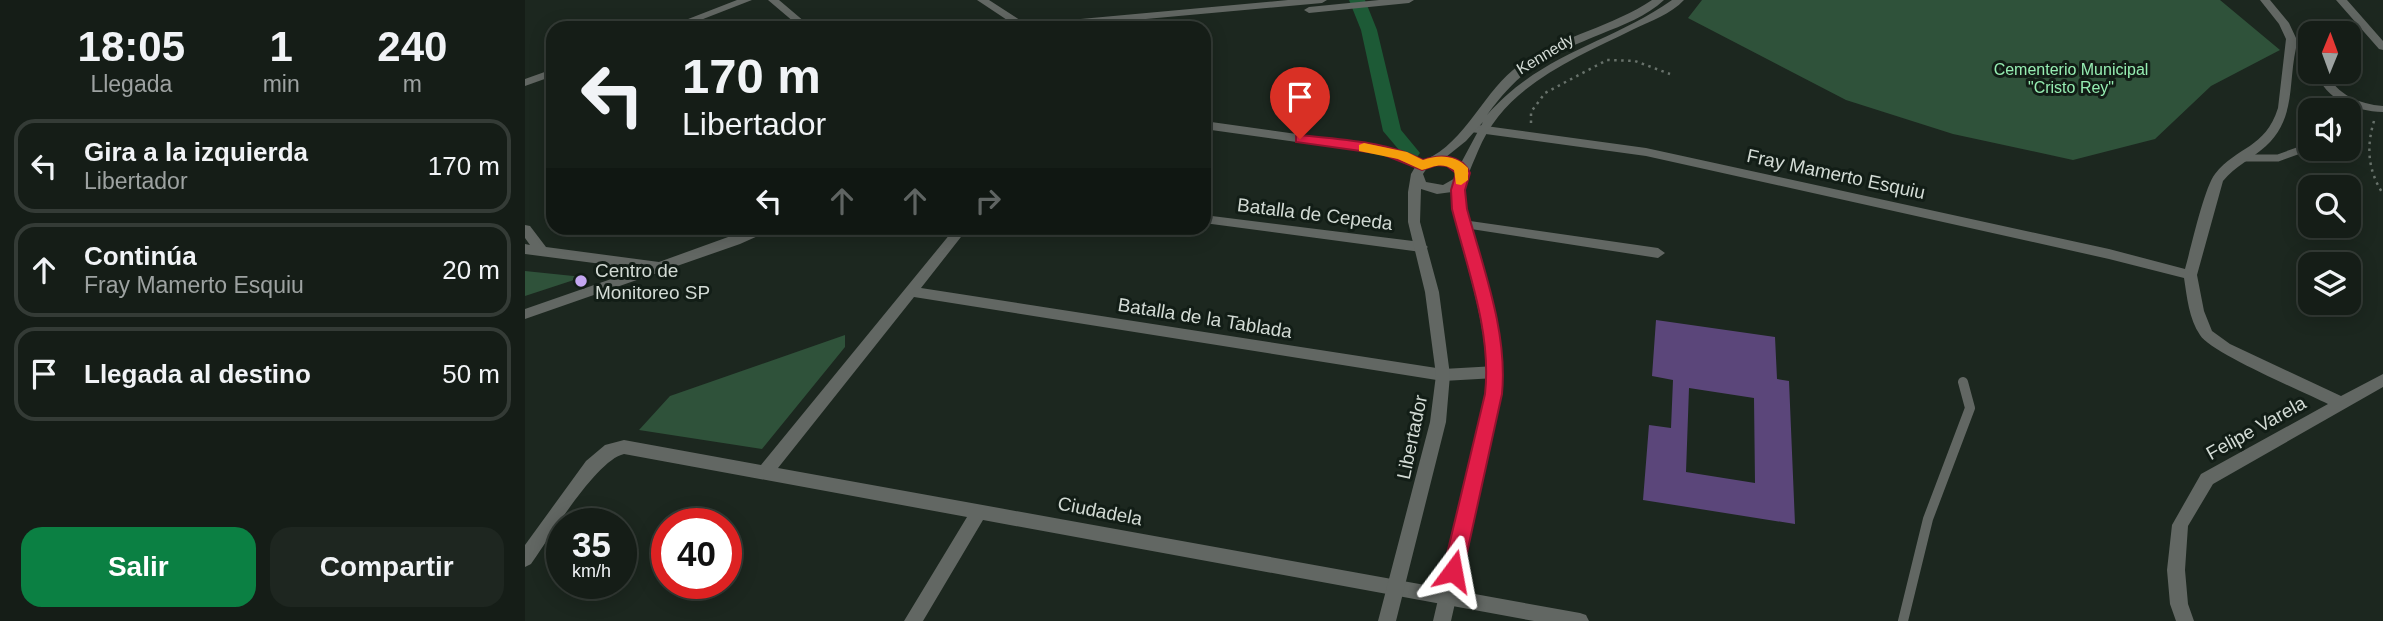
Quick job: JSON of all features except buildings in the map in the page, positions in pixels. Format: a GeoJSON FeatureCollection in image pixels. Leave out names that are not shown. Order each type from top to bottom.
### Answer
{"type":"FeatureCollection","features":[{"type":"Feature","properties":{"kind":"street"},"geometry":{"type":"LineString","coordinates":[[689,21],[747,0]]}},
{"type":"Feature","properties":{"kind":"street"},"geometry":{"type":"LineString","coordinates":[[773,0],[798,21]]}},
{"type":"Feature","properties":{"kind":"street"},"geometry":{"type":"LineString","coordinates":[[982,0],[1015,21]]}},
{"type":"Feature","properties":{"kind":"street"},"geometry":{"type":"LineString","coordinates":[[1091,21],[1322,0]]}},
{"type":"Feature","properties":{"kind":"street"},"geometry":{"type":"LineString","coordinates":[[1194,21],[1406,0]]}},
{"type":"Feature","properties":{"kind":"street","name":"Kennedy"},"geometry":{"type":"LineString","coordinates":[[1461,178],[1478,129],[1500,89],[1520,70],[1659,0]]}},
{"type":"Feature","properties":{"kind":"street","name":"Kennedy"},"geometry":{"type":"LineString","coordinates":[[1424,168],[1478,129],[1505,101],[1542,70],[1649,18],[1679,0]]}},
{"type":"Feature","properties":{"kind":"street"},"geometry":{"type":"LineString","coordinates":[[2265,0],[2281,18],[2292,40],[2298,45]]}},
{"type":"Feature","properties":{"kind":"street"},"geometry":{"type":"LineString","coordinates":[[2341,0],[2383,47]]}},
{"type":"Feature","properties":{"kind":"street"},"geometry":{"type":"LineString","coordinates":[[2292,40],[2287,61],[2289,68],[2284,113],[2271,138],[2226,167],[2217,180],[2190,275],[2197,311],[2206,334],[2225,348],[2343,404]]}},
{"type":"Feature","properties":{"kind":"street"},"geometry":{"type":"LineString","coordinates":[[525,83],[546,75]]}},
{"type":"Feature","properties":{"kind":"street"},"geometry":{"type":"LineString","coordinates":[[2330,84],[2338,95],[2352,104],[2377,109]]}},
{"type":"Feature","properties":{"kind":"street"},"geometry":{"type":"LineString","coordinates":[[1211,126],[1382,150],[1402,155],[1424,168],[1450,161],[1461,168],[1458,190],[1463,224],[1489,321],[1496,372],[1442,621]]}},
{"type":"Feature","properties":{"kind":"street","name":"Fray Mamerto Esquiu"},"geometry":{"type":"LineString","coordinates":[[1478,129],[1646,152],[2083,248],[2190,275]]}},
{"type":"Feature","properties":{"kind":"street"},"geometry":{"type":"LineString","coordinates":[[1424,168],[1421,184],[1433,189],[1448,189],[1461,178]]}},
{"type":"Feature","properties":{"kind":"street","name":"Libertador"},"geometry":{"type":"LineString","coordinates":[[1387,621],[1438,422],[1443,375],[1432,292],[1413,206],[1424,168]]}},
{"type":"Feature","properties":{"kind":"street","name":"Batalla de Cepeda"},"geometry":{"type":"LineString","coordinates":[[1211,220],[1421,247]]}},
{"type":"Feature","properties":{"kind":"street"},"geometry":{"type":"LineString","coordinates":[[1463,224],[1658,253]]}},
{"type":"Feature","properties":{"kind":"street"},"geometry":{"type":"LineString","coordinates":[[525,229],[543,252]]}},
{"type":"Feature","properties":{"kind":"street"},"geometry":{"type":"LineString","coordinates":[[525,314],[749,235]]}},
{"type":"Feature","properties":{"kind":"street"},"geometry":{"type":"LineString","coordinates":[[765,472],[956,235]]}},
{"type":"Feature","properties":{"kind":"street"},"geometry":{"type":"LineString","coordinates":[[525,249],[660,267]]}},
{"type":"Feature","properties":{"kind":"street","name":"Batalla de la Tablada"},"geometry":{"type":"LineString","coordinates":[[909,291],[1443,375],[1496,372]]}},
{"type":"Feature","properties":{"kind":"street","name":"Felipe Varela"},"geometry":{"type":"LineString","coordinates":[[2185,621],[2179,604],[2176,570],[2180,525],[2207,479],[2383,380]]}},
{"type":"Feature","properties":{"kind":"street","name":"Ciudadela"},"geometry":{"type":"LineString","coordinates":[[525,559],[592,466],[611,450],[634,448],[1580,621]]}},
{"type":"Feature","properties":{"kind":"street"},"geometry":{"type":"LineString","coordinates":[[913,621],[980,510]]}},
{"type":"Feature","properties":{"kind":"lane"},"geometry":{"type":"LineString","coordinates":[[2243,158],[2278,158],[2298,151]]}},
{"type":"Feature","properties":{"kind":"lane"},"geometry":{"type":"LineString","coordinates":[[1903,621],[1928,519],[1970,408],[1963,382]]}},
{"type":"Feature","properties":{"kind":"path"},"geometry":{"type":"LineString","coordinates":[[1531,135],[1531,112],[1545,93],[1597,64],[1611,59],[1635,61],[1670,74]]}},
{"type":"Feature","properties":{"kind":"path"},"geometry":{"type":"LineString","coordinates":[[2377,109],[2367,146],[2368,165],[2383,194]]}},
{"type":"Feature","properties":{"kind":"green space","name":"Cementerio Municipal \"Cristo Rey\""},"geometry":{"type":"Polygon","coordinates":[[[1702,0],[2220,0],[2280,50],[2211,86],[2155,139],[2073,160],[1953,134],[1846,100],[1688,18],[1702,0]]]}},
{"type":"Feature","properties":{"kind":"green space"},"geometry":{"type":"Polygon","coordinates":[[[525,271],[583,277],[525,296],[525,271]]]}},
{"type":"Feature","properties":{"kind":"green space"},"geometry":{"type":"Polygon","coordinates":[[[845,335],[845,347],[762,449],[639,430],[670,396],[845,335]]]}},
{"type":"Feature","properties":{"kind":"waterway"},"geometry":{"type":"LineString","coordinates":[[1357,0],[1369,30],[1392,131],[1411,153]]}},
{"type":"Feature","properties":{"kind":"slow traffic"},"geometry":{"type":"LineString","coordinates":[[1364,148],[1402,155],[1422,165],[1435,160],[1450,161],[1461,168],[1461,180]]}},
{"type":"Feature","properties":{"kind":"place","name":"Centro de Monitoreo SP"},"geometry":{"type":"Point","coordinates":[581,281]}},
{"type":"Feature","properties":{"kind":"route"},"geometry":{"type":"LineString","coordinates":[[1300,139],[1382,150],[1402,155],[1422,165],[1435,160],[1450,161],[1457,164],[1463,173],[1458,190],[1459,209],[1489,321],[1496,372],[1453,571]]}}]}
